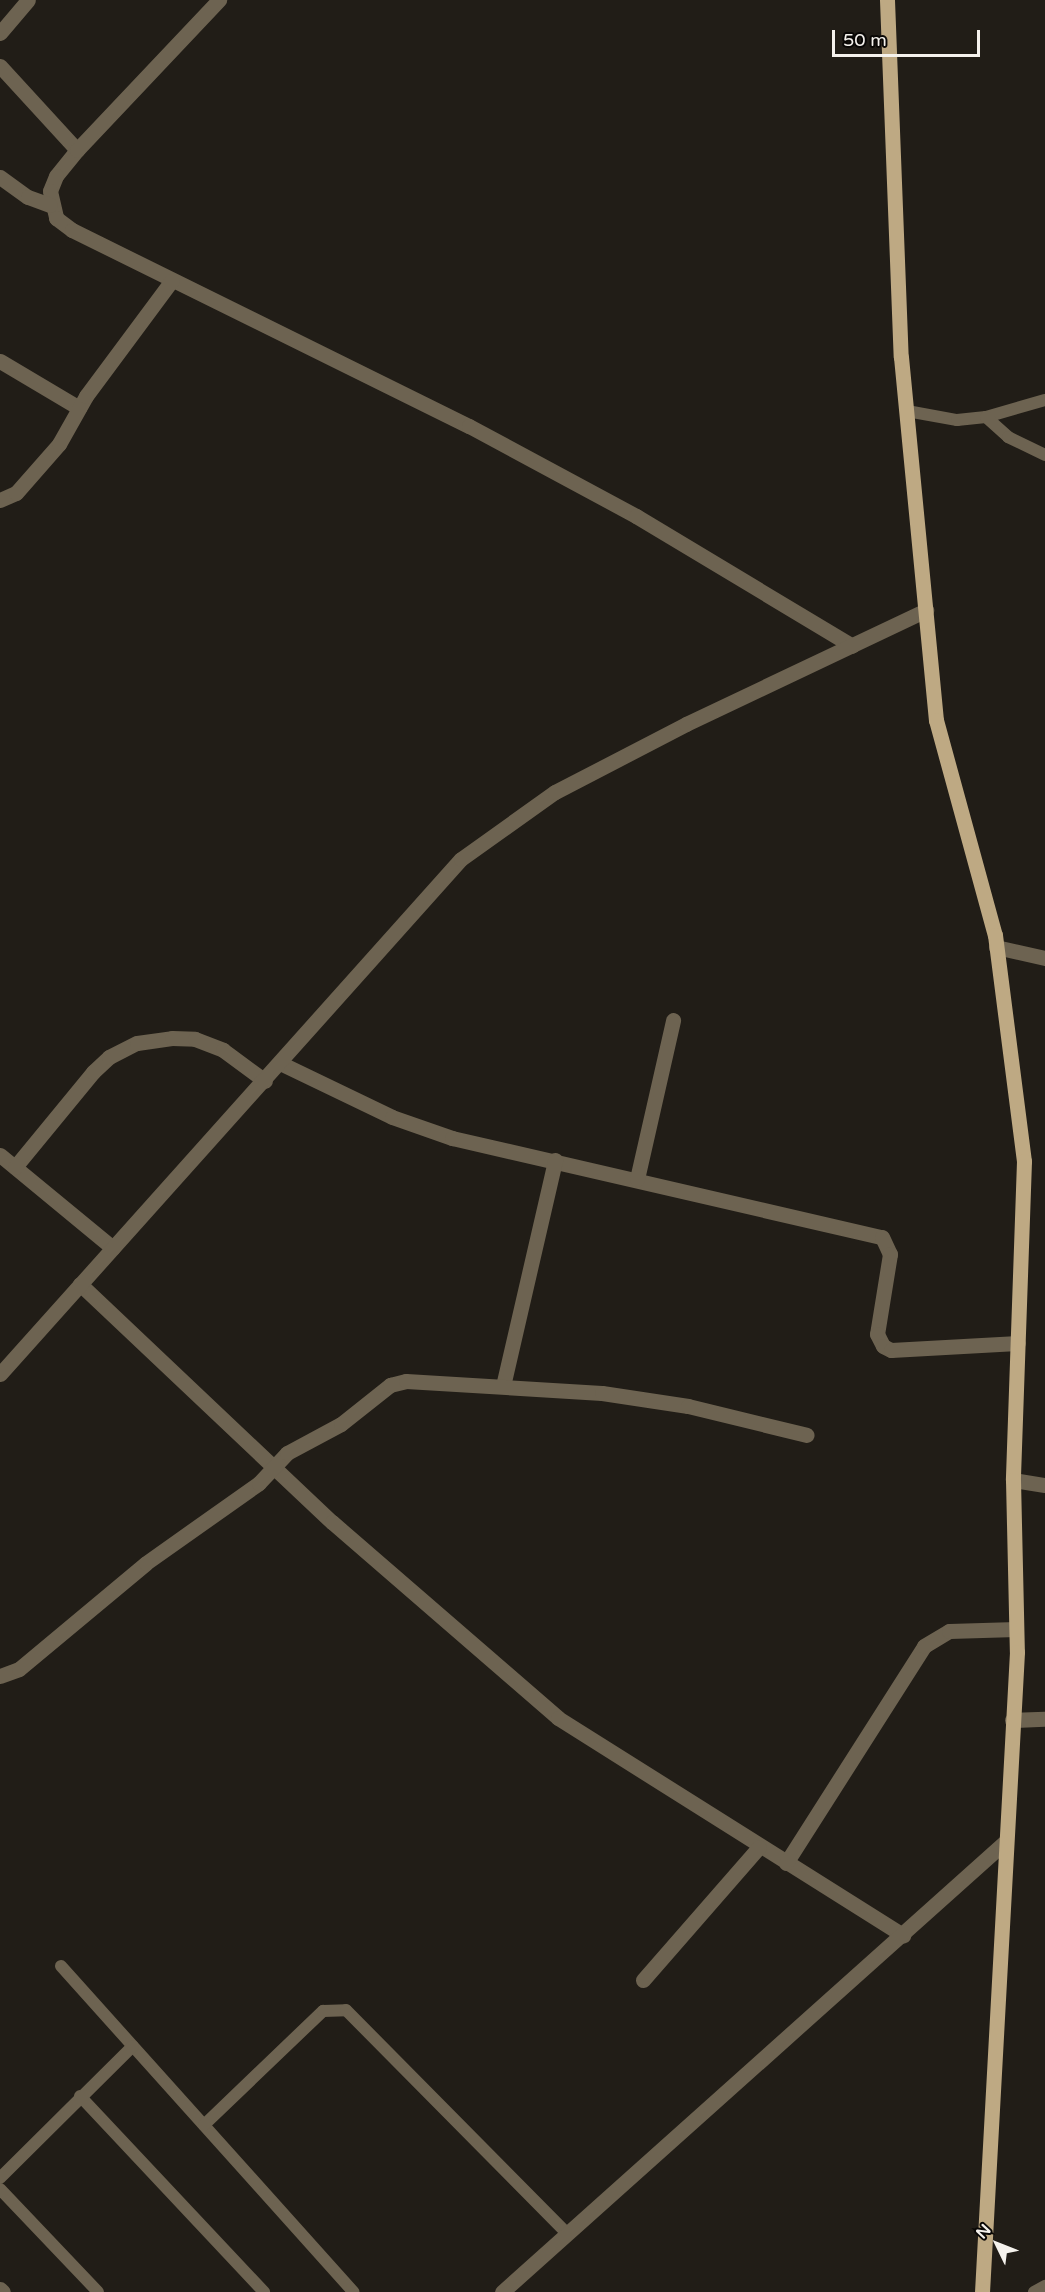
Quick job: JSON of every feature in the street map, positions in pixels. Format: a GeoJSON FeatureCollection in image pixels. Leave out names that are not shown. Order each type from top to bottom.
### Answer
{"type":"FeatureCollection","features":[{"type":"Feature","properties":{"kind":"main road"},"geometry":{"type":"LineString","coordinates":[[886,0],[907,411],[936,720],[996,947],[1024,1161],[1013,1480],[1016,1629],[982,2292]]}},
{"type":"Feature","properties":{"kind":"street"},"geometry":{"type":"LineString","coordinates":[[0,33],[28,0]]}},
{"type":"Feature","properties":{"kind":"street"},"geometry":{"type":"LineString","coordinates":[[219,0],[77,150],[56,176],[50,206],[56,218],[72,230],[490,437],[636,516],[852,646]]}},
{"type":"Feature","properties":{"kind":"street"},"geometry":{"type":"LineString","coordinates":[[0,66],[77,150]]}},
{"type":"Feature","properties":{"kind":"street"},"geometry":{"type":"LineString","coordinates":[[0,177],[28,197],[50,206]]}},
{"type":"Feature","properties":{"kind":"street"},"geometry":{"type":"LineString","coordinates":[[0,500],[16,493],[59,444],[79,408],[172,280]]}},
{"type":"Feature","properties":{"kind":"street"},"geometry":{"type":"LineString","coordinates":[[0,361],[79,408]]}},
{"type":"Feature","properties":{"kind":"street"},"geometry":{"type":"LineString","coordinates":[[0,1374],[265,1081],[420,901],[460,859],[501,826],[585,776],[926,610]]}},
{"type":"Feature","properties":{"kind":"street"},"geometry":{"type":"LineString","coordinates":[[996,947],[1045,958]]}},
{"type":"Feature","properties":{"kind":"street"},"geometry":{"type":"LineString","coordinates":[[637,1179],[674,1020]]}},
{"type":"Feature","properties":{"kind":"street"},"geometry":{"type":"LineString","coordinates":[[15,1167],[93,1072],[109,1057],[137,1043],[172,1038],[195,1039],[223,1050],[265,1081]]}},
{"type":"Feature","properties":{"kind":"street"},"geometry":{"type":"LineString","coordinates":[[280,1063],[392,1117],[452,1138],[882,1237],[890,1254],[877,1334],[883,1346],[901,1352],[1018,1343]]}},
{"type":"Feature","properties":{"kind":"street"},"geometry":{"type":"LineString","coordinates":[[0,1155],[113,1248]]}},
{"type":"Feature","properties":{"kind":"street"},"geometry":{"type":"LineString","coordinates":[[503,1386],[555,1160]]}},
{"type":"Feature","properties":{"kind":"street"},"geometry":{"type":"LineString","coordinates":[[80,1284],[273,1468],[558,1718],[759,1847],[903,1935]]}},
{"type":"Feature","properties":{"kind":"street"},"geometry":{"type":"LineString","coordinates":[[0,1677],[19,1669],[146,1563],[259,1483],[295,1447],[341,1424],[390,1384],[406,1381],[602,1393],[688,1406],[807,1435]]}},
{"type":"Feature","properties":{"kind":"street"},"geometry":{"type":"LineString","coordinates":[[1013,1480],[1045,1485]]}},
{"type":"Feature","properties":{"kind":"street"},"geometry":{"type":"LineString","coordinates":[[786,1863],[931,1638],[949,1631],[1016,1629]]}},
{"type":"Feature","properties":{"kind":"street"},"geometry":{"type":"LineString","coordinates":[[1012,1720],[1045,1719]]}},
{"type":"Feature","properties":{"kind":"street"},"geometry":{"type":"LineString","coordinates":[[502,2292],[1005,1842]]}},
{"type":"Feature","properties":{"kind":"street"},"geometry":{"type":"LineString","coordinates":[[643,1980],[759,1847]]}},
{"type":"Feature","properties":{"kind":"lane"},"geometry":{"type":"LineString","coordinates":[[907,411],[957,420],[986,417],[1045,400]]}},
{"type":"Feature","properties":{"kind":"lane"},"geometry":{"type":"LineString","coordinates":[[986,417],[1008,437],[1045,455]]}},
{"type":"Feature","properties":{"kind":"lane"},"geometry":{"type":"LineString","coordinates":[[61,1966],[354,2292]]}},
{"type":"Feature","properties":{"kind":"lane"},"geometry":{"type":"LineString","coordinates":[[204,2125],[322,2011],[346,2010],[567,2233]]}},
{"type":"Feature","properties":{"kind":"lane"},"geometry":{"type":"LineString","coordinates":[[0,2178],[80,2096],[133,2046]]}},
{"type":"Feature","properties":{"kind":"lane"},"geometry":{"type":"LineString","coordinates":[[80,2096],[264,2292]]}},
{"type":"Feature","properties":{"kind":"lane"},"geometry":{"type":"LineString","coordinates":[[0,2189],[98,2292]]}},
{"type":"Feature","properties":{"kind":"lane"},"geometry":{"type":"LineString","coordinates":[[1034,2292],[1045,2286]]}}]}
